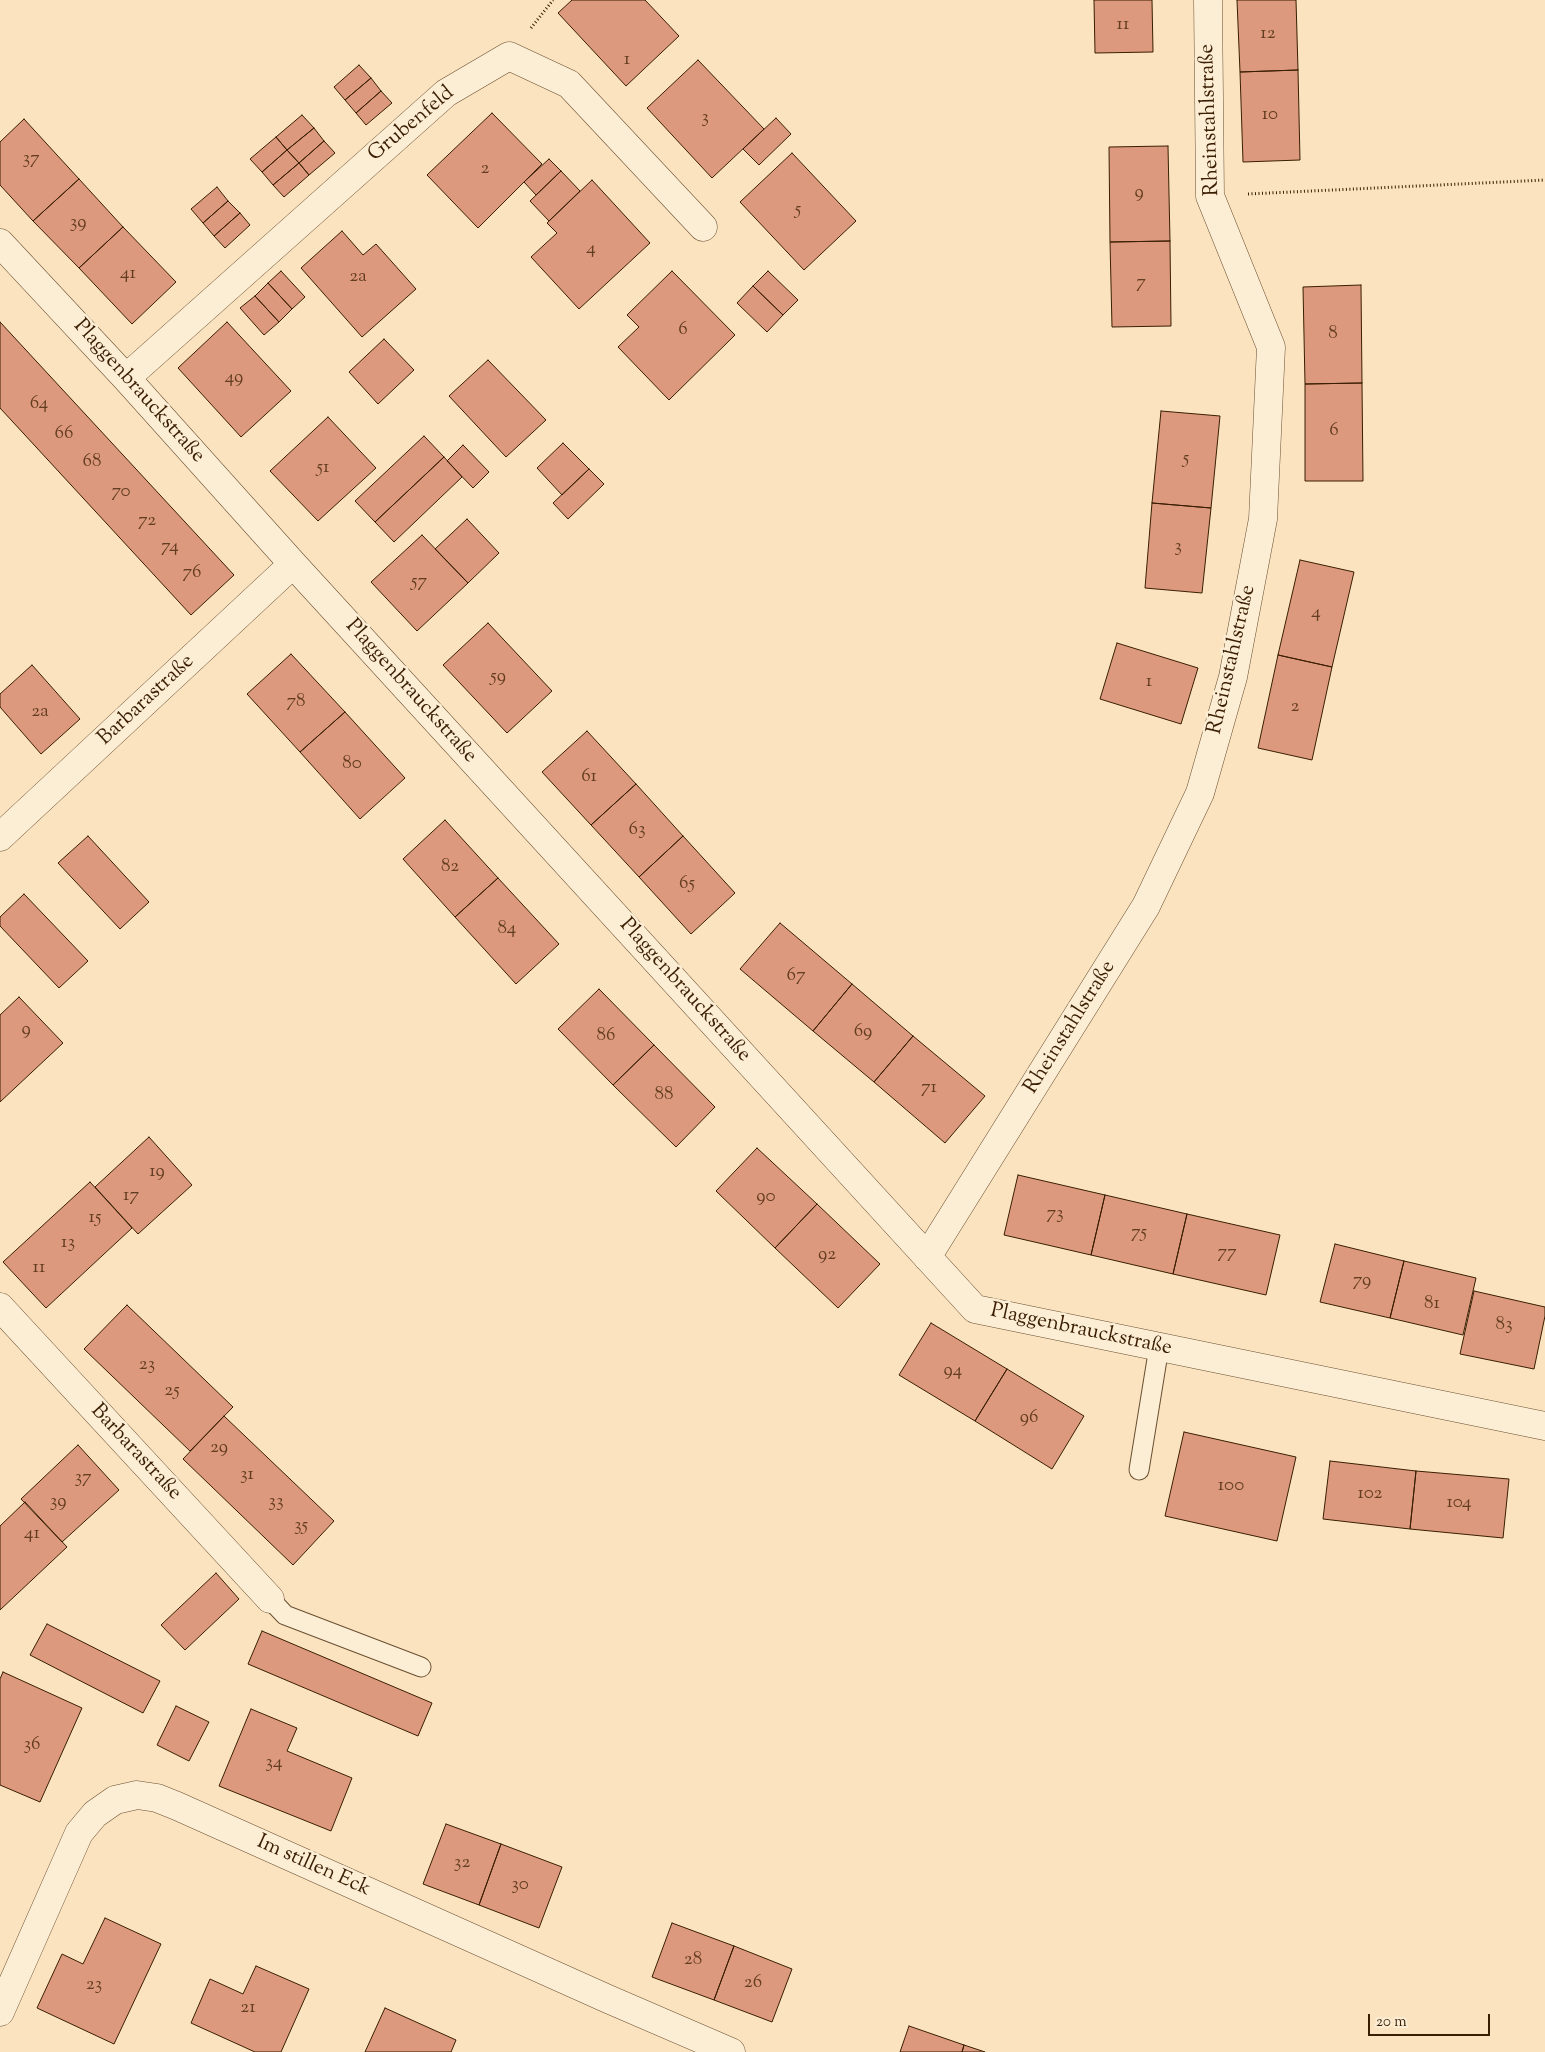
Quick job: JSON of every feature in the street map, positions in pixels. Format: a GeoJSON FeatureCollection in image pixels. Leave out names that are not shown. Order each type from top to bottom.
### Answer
{"type":"FeatureCollection","features":[{"type":"Feature","properties":{"kind":"street","name":"Rheinstahlstraße"},"geometry":{"type":"LineString","coordinates":[[927,1257],[1146,906],[1200,793],[1233,677],[1263,519],[1271,347],[1210,196],[1208,0]]}},
{"type":"Feature","properties":{"kind":"street","name":"Grubenfeld"},"geometry":{"type":"LineString","coordinates":[[126,378],[446,94],[509,56],[569,84],[703,227]]}},
{"type":"Feature","properties":{"kind":"street","name":"Plaggenbrauckstraße"},"geometry":{"type":"LineString","coordinates":[[0,243],[126,378],[293,564],[975,1309],[1545,1426]]}},
{"type":"Feature","properties":{"kind":"street","name":"Barbarastraße"},"geometry":{"type":"LineString","coordinates":[[0,837],[293,564]]}},
{"type":"Feature","properties":{"kind":"street","name":"Barbarastraße"},"geometry":{"type":"LineString","coordinates":[[0,1307],[270,1599]]}},
{"type":"Feature","properties":{"kind":"street","name":"Im stillen Eck"},"geometry":{"type":"LineString","coordinates":[[0,2012],[79,1833],[94,1814],[115,1800],[137,1795],[157,1798],[177,1806],[608,1999],[732,2052]]}},
{"type":"Feature","properties":{"kind":"lane"},"geometry":{"type":"LineString","coordinates":[[1138,1470],[1160,1348]]}},
{"type":"Feature","properties":{"kind":"lane"},"geometry":{"type":"LineString","coordinates":[[270,1599],[285,1615],[421,1667]]}},
{"type":"Feature","properties":{"kind":"path"},"geometry":{"type":"LineString","coordinates":[[1210,196],[1545,180]]}},
{"type":"Feature","properties":{"kind":"building"},"geometry":{"type":"Polygon","coordinates":[[[572,0],[645,0],[679,36],[626,86],[558,13],[572,0]]]}},
{"type":"Feature","properties":{"kind":"building"},"geometry":{"type":"Polygon","coordinates":[[[1094,0],[1152,0],[1153,52],[1095,53],[1094,0]]]}},
{"type":"Feature","properties":{"kind":"building"},"geometry":{"type":"Polygon","coordinates":[[[1237,0],[1296,0],[1298,70],[1240,72],[1237,0]]]}},
{"type":"Feature","properties":{"kind":"building"},"geometry":{"type":"Polygon","coordinates":[[[698,60],[764,129],[712,178],[647,108],[698,60]]]}},
{"type":"Feature","properties":{"kind":"building"},"geometry":{"type":"Polygon","coordinates":[[[359,65],[371,78],[345,100],[334,87],[359,65]]]}},
{"type":"Feature","properties":{"kind":"building"},"geometry":{"type":"Polygon","coordinates":[[[1298,70],[1300,160],[1243,162],[1240,72],[1298,70]]]}},
{"type":"Feature","properties":{"kind":"building"},"geometry":{"type":"Polygon","coordinates":[[[371,78],[381,91],[356,113],[345,100],[371,78]]]}},
{"type":"Feature","properties":{"kind":"building"},"geometry":{"type":"Polygon","coordinates":[[[381,91],[392,103],[366,125],[356,113],[381,91]]]}},
{"type":"Feature","properties":{"kind":"building"},"geometry":{"type":"Polygon","coordinates":[[[492,113],[542,164],[478,228],[427,175],[492,113]]]}},
{"type":"Feature","properties":{"kind":"building"},"geometry":{"type":"Polygon","coordinates":[[[302,115],[314,128],[287,150],[276,137],[302,115]]]}},
{"type":"Feature","properties":{"kind":"building"},"geometry":{"type":"Polygon","coordinates":[[[776,118],[791,134],[759,165],[743,149],[776,118]]]}},
{"type":"Feature","properties":{"kind":"building"},"geometry":{"type":"Polygon","coordinates":[[[24,119],[79,179],[33,221],[0,185],[0,142],[24,119]]]}},
{"type":"Feature","properties":{"kind":"building"},"geometry":{"type":"Polygon","coordinates":[[[314,128],[324,141],[299,163],[287,150],[314,128]]]}},
{"type":"Feature","properties":{"kind":"building"},"geometry":{"type":"Polygon","coordinates":[[[276,137],[287,150],[262,172],[250,159],[276,137]]]}},
{"type":"Feature","properties":{"kind":"building"},"geometry":{"type":"Polygon","coordinates":[[[324,141],[335,153],[309,175],[299,163],[324,141]]]}},
{"type":"Feature","properties":{"kind":"building"},"geometry":{"type":"Polygon","coordinates":[[[1168,146],[1170,241],[1110,242],[1109,147],[1168,146]]]}},
{"type":"Feature","properties":{"kind":"building"},"geometry":{"type":"Polygon","coordinates":[[[287,150],[299,163],[273,185],[262,172],[287,150]]]}},
{"type":"Feature","properties":{"kind":"building"},"geometry":{"type":"Polygon","coordinates":[[[792,153],[856,221],[804,270],[740,202],[792,153]]]}},
{"type":"Feature","properties":{"kind":"building"},"geometry":{"type":"Polygon","coordinates":[[[549,159],[561,171],[536,195],[524,182],[549,159]]]}},
{"type":"Feature","properties":{"kind":"building"},"geometry":{"type":"Polygon","coordinates":[[[299,163],[309,175],[284,197],[273,185],[299,163]]]}},
{"type":"Feature","properties":{"kind":"building"},"geometry":{"type":"Polygon","coordinates":[[[561,171],[580,191],[549,221],[530,201],[561,171]]]}},
{"type":"Feature","properties":{"kind":"building"},"geometry":{"type":"Polygon","coordinates":[[[79,179],[123,227],[79,268],[33,221],[79,179]]]}},
{"type":"Feature","properties":{"kind":"building"},"geometry":{"type":"Polygon","coordinates":[[[592,180],[650,243],[579,309],[531,257],[557,233],[547,223],[592,180]]]}},
{"type":"Feature","properties":{"kind":"building"},"geometry":{"type":"Polygon","coordinates":[[[217,187],[228,201],[203,223],[191,209],[217,187]]]}},
{"type":"Feature","properties":{"kind":"building"},"geometry":{"type":"Polygon","coordinates":[[[228,201],[240,213],[214,236],[203,223],[228,201]]]}},
{"type":"Feature","properties":{"kind":"building"},"geometry":{"type":"Polygon","coordinates":[[[240,213],[250,225],[225,248],[214,236],[240,213]]]}},
{"type":"Feature","properties":{"kind":"building"},"geometry":{"type":"Polygon","coordinates":[[[123,227],[176,282],[132,324],[79,268],[123,227]]]}},
{"type":"Feature","properties":{"kind":"building"},"geometry":{"type":"Polygon","coordinates":[[[342,231],[363,255],[376,244],[416,289],[362,337],[301,268],[342,231]]]}},
{"type":"Feature","properties":{"kind":"building"},"geometry":{"type":"Polygon","coordinates":[[[1170,241],[1171,326],[1112,327],[1110,242],[1170,241]]]}},
{"type":"Feature","properties":{"kind":"building"},"geometry":{"type":"Polygon","coordinates":[[[281,271],[305,297],[292,309],[268,283],[281,271]]]}},
{"type":"Feature","properties":{"kind":"building"},"geometry":{"type":"Polygon","coordinates":[[[672,271],[735,335],[669,400],[618,347],[639,327],[627,315],[672,271]]]}},
{"type":"Feature","properties":{"kind":"building"},"geometry":{"type":"Polygon","coordinates":[[[768,271],[798,300],[783,315],[753,286],[768,271]]]}},
{"type":"Feature","properties":{"kind":"building"},"geometry":{"type":"Polygon","coordinates":[[[268,283],[292,309],[279,322],[255,296],[268,283]]]}},
{"type":"Feature","properties":{"kind":"building"},"geometry":{"type":"Polygon","coordinates":[[[1361,285],[1362,383],[1305,384],[1303,287],[1361,285]]]}},
{"type":"Feature","properties":{"kind":"building"},"geometry":{"type":"Polygon","coordinates":[[[753,286],[783,315],[767,332],[737,303],[753,286]]]}},
{"type":"Feature","properties":{"kind":"building"},"geometry":{"type":"Polygon","coordinates":[[[255,296],[279,322],[264,335],[240,308],[255,296]]]}},
{"type":"Feature","properties":{"kind":"building"},"geometry":{"type":"Polygon","coordinates":[[[0,322],[234,575],[191,615],[0,408],[0,322]]]}},
{"type":"Feature","properties":{"kind":"building"},"geometry":{"type":"Polygon","coordinates":[[[227,322],[291,391],[241,437],[178,368],[227,322]]]}},
{"type":"Feature","properties":{"kind":"building"},"geometry":{"type":"Polygon","coordinates":[[[384,339],[414,370],[378,404],[349,372],[384,339]]]}},
{"type":"Feature","properties":{"kind":"building"},"geometry":{"type":"Polygon","coordinates":[[[488,360],[546,420],[506,457],[449,396],[488,360]]]}},
{"type":"Feature","properties":{"kind":"building"},"geometry":{"type":"Polygon","coordinates":[[[1362,383],[1363,481],[1305,481],[1305,384],[1362,383]]]}},
{"type":"Feature","properties":{"kind":"building"},"geometry":{"type":"Polygon","coordinates":[[[1161,411],[1220,416],[1211,508],[1152,503],[1161,411]]]}},
{"type":"Feature","properties":{"kind":"building"},"geometry":{"type":"Polygon","coordinates":[[[328,417],[376,468],[318,521],[270,471],[328,417]]]}},
{"type":"Feature","properties":{"kind":"building"},"geometry":{"type":"Polygon","coordinates":[[[424,436],[444,457],[375,522],[355,501],[424,436]]]}},
{"type":"Feature","properties":{"kind":"building"},"geometry":{"type":"Polygon","coordinates":[[[563,443],[589,469],[562,495],[537,468],[563,443]]]}},
{"type":"Feature","properties":{"kind":"building"},"geometry":{"type":"Polygon","coordinates":[[[463,445],[489,472],[473,488],[447,461],[463,445]]]}},
{"type":"Feature","properties":{"kind":"building"},"geometry":{"type":"Polygon","coordinates":[[[444,457],[462,477],[394,542],[375,522],[444,457]]]}},
{"type":"Feature","properties":{"kind":"building"},"geometry":{"type":"Polygon","coordinates":[[[589,469],[604,484],[568,519],[553,503],[589,469]]]}},
{"type":"Feature","properties":{"kind":"building"},"geometry":{"type":"Polygon","coordinates":[[[1152,503],[1211,508],[1202,593],[1145,588],[1152,503]]]}},
{"type":"Feature","properties":{"kind":"building"},"geometry":{"type":"Polygon","coordinates":[[[467,519],[499,553],[468,583],[435,549],[467,519]]]}},
{"type":"Feature","properties":{"kind":"building"},"geometry":{"type":"Polygon","coordinates":[[[422,535],[468,583],[417,631],[371,582],[422,535]]]}},
{"type":"Feature","properties":{"kind":"building"},"geometry":{"type":"Polygon","coordinates":[[[1300,560],[1354,572],[1332,667],[1278,655],[1300,560]]]}},
{"type":"Feature","properties":{"kind":"building"},"geometry":{"type":"Polygon","coordinates":[[[488,623],[552,691],[507,733],[443,665],[488,623]]]}},
{"type":"Feature","properties":{"kind":"building"},"geometry":{"type":"Polygon","coordinates":[[[1117,643],[1198,668],[1181,724],[1100,699],[1117,643]]]}},
{"type":"Feature","properties":{"kind":"building"},"geometry":{"type":"Polygon","coordinates":[[[291,654],[345,712],[300,752],[247,694],[291,654]]]}},
{"type":"Feature","properties":{"kind":"building"},"geometry":{"type":"Polygon","coordinates":[[[1278,655],[1332,667],[1312,760],[1258,748],[1278,655]]]}},
{"type":"Feature","properties":{"kind":"building"},"geometry":{"type":"Polygon","coordinates":[[[32,665],[80,719],[41,754],[0,707],[0,694],[32,665]]]}},
{"type":"Feature","properties":{"kind":"building"},"geometry":{"type":"Polygon","coordinates":[[[345,712],[405,778],[360,819],[300,752],[345,712]]]}},
{"type":"Feature","properties":{"kind":"building"},"geometry":{"type":"Polygon","coordinates":[[[587,731],[636,784],[591,825],[542,772],[587,731]]]}},
{"type":"Feature","properties":{"kind":"building"},"geometry":{"type":"Polygon","coordinates":[[[636,784],[683,836],[639,877],[591,825],[636,784]]]}},
{"type":"Feature","properties":{"kind":"building"},"geometry":{"type":"Polygon","coordinates":[[[445,820],[498,878],[455,917],[403,859],[445,820]]]}},
{"type":"Feature","properties":{"kind":"building"},"geometry":{"type":"Polygon","coordinates":[[[88,836],[149,902],[120,929],[58,863],[88,836]]]}},
{"type":"Feature","properties":{"kind":"building"},"geometry":{"type":"Polygon","coordinates":[[[683,836],[735,893],[691,934],[639,877],[683,836]]]}},
{"type":"Feature","properties":{"kind":"building"},"geometry":{"type":"Polygon","coordinates":[[[498,878],[559,944],[516,984],[455,917],[498,878]]]}},
{"type":"Feature","properties":{"kind":"building"},"geometry":{"type":"Polygon","coordinates":[[[24,894],[88,961],[59,988],[0,926],[0,917],[24,894]]]}},
{"type":"Feature","properties":{"kind":"building"},"geometry":{"type":"Polygon","coordinates":[[[780,923],[852,984],[813,1031],[740,969],[780,923]]]}},
{"type":"Feature","properties":{"kind":"building"},"geometry":{"type":"Polygon","coordinates":[[[852,984],[913,1036],[874,1082],[813,1031],[852,984]]]}},
{"type":"Feature","properties":{"kind":"building"},"geometry":{"type":"Polygon","coordinates":[[[599,989],[654,1045],[613,1085],[558,1029],[599,989]]]}},
{"type":"Feature","properties":{"kind":"building"},"geometry":{"type":"Polygon","coordinates":[[[19,997],[63,1043],[0,1102],[0,1015],[19,997]]]}},
{"type":"Feature","properties":{"kind":"building"},"geometry":{"type":"Polygon","coordinates":[[[913,1036],[985,1096],[945,1143],[874,1082],[913,1036]]]}},
{"type":"Feature","properties":{"kind":"building"},"geometry":{"type":"Polygon","coordinates":[[[654,1045],[715,1107],[676,1147],[613,1085],[654,1045]]]}},
{"type":"Feature","properties":{"kind":"building"},"geometry":{"type":"Polygon","coordinates":[[[149,1137],[192,1185],[138,1234],[95,1187],[149,1137]]]}},
{"type":"Feature","properties":{"kind":"building"},"geometry":{"type":"Polygon","coordinates":[[[757,1148],[817,1204],[775,1248],[716,1191],[757,1148]]]}},
{"type":"Feature","properties":{"kind":"building"},"geometry":{"type":"Polygon","coordinates":[[[1018,1175],[1105,1195],[1091,1255],[1004,1235],[1018,1175]]]}},
{"type":"Feature","properties":{"kind":"building"},"geometry":{"type":"Polygon","coordinates":[[[90,1182],[132,1228],[46,1308],[3,1262],[90,1182]]]}},
{"type":"Feature","properties":{"kind":"building"},"geometry":{"type":"Polygon","coordinates":[[[1105,1195],[1187,1214],[1173,1274],[1091,1255],[1105,1195]]]}},
{"type":"Feature","properties":{"kind":"building"},"geometry":{"type":"Polygon","coordinates":[[[817,1204],[880,1264],[838,1308],[775,1248],[817,1204]]]}},
{"type":"Feature","properties":{"kind":"building"},"geometry":{"type":"Polygon","coordinates":[[[1187,1214],[1280,1235],[1266,1295],[1173,1274],[1187,1214]]]}},
{"type":"Feature","properties":{"kind":"building"},"geometry":{"type":"Polygon","coordinates":[[[1335,1244],[1404,1261],[1390,1318],[1320,1302],[1335,1244]]]}},
{"type":"Feature","properties":{"kind":"building"},"geometry":{"type":"Polygon","coordinates":[[[1404,1261],[1476,1278],[1463,1335],[1390,1318],[1404,1261]]]}},
{"type":"Feature","properties":{"kind":"building"},"geometry":{"type":"Polygon","coordinates":[[[1474,1291],[1545,1307],[1545,1316],[1534,1369],[1460,1354],[1474,1291]]]}},
{"type":"Feature","properties":{"kind":"building"},"geometry":{"type":"Polygon","coordinates":[[[127,1305],[233,1407],[190,1451],[84,1349],[127,1305]]]}},
{"type":"Feature","properties":{"kind":"building"},"geometry":{"type":"Polygon","coordinates":[[[931,1323],[1007,1369],[975,1421],[899,1375],[931,1323]]]}},
{"type":"Feature","properties":{"kind":"building"},"geometry":{"type":"Polygon","coordinates":[[[1007,1369],[1084,1416],[1052,1469],[975,1421],[1007,1369]]]}},
{"type":"Feature","properties":{"kind":"building"},"geometry":{"type":"Polygon","coordinates":[[[224,1416],[334,1521],[293,1565],[183,1459],[224,1416]]]}},
{"type":"Feature","properties":{"kind":"building"},"geometry":{"type":"Polygon","coordinates":[[[1184,1432],[1296,1457],[1277,1541],[1165,1516],[1184,1432]]]}},
{"type":"Feature","properties":{"kind":"building"},"geometry":{"type":"Polygon","coordinates":[[[78,1445],[119,1490],[62,1542],[21,1499],[78,1445]]]}},
{"type":"Feature","properties":{"kind":"building"},"geometry":{"type":"Polygon","coordinates":[[[1330,1461],[1416,1471],[1410,1529],[1323,1519],[1330,1461]]]}},
{"type":"Feature","properties":{"kind":"building"},"geometry":{"type":"Polygon","coordinates":[[[1416,1471],[1509,1479],[1503,1538],[1410,1529],[1416,1471]]]}},
{"type":"Feature","properties":{"kind":"building"},"geometry":{"type":"Polygon","coordinates":[[[25,1502],[67,1547],[0,1610],[0,1526],[25,1502]]]}},
{"type":"Feature","properties":{"kind":"building"},"geometry":{"type":"Polygon","coordinates":[[[216,1573],[239,1599],[185,1650],[161,1625],[216,1573]]]}},
{"type":"Feature","properties":{"kind":"building"},"geometry":{"type":"Polygon","coordinates":[[[47,1624],[160,1681],[143,1713],[30,1655],[47,1624]]]}},
{"type":"Feature","properties":{"kind":"building"},"geometry":{"type":"Polygon","coordinates":[[[262,1631],[432,1703],[418,1736],[248,1664],[262,1631]]]}},
{"type":"Feature","properties":{"kind":"building"},"geometry":{"type":"Polygon","coordinates":[[[3,1672],[82,1708],[40,1802],[0,1785],[0,1679],[3,1672]]]}},
{"type":"Feature","properties":{"kind":"building"},"geometry":{"type":"Polygon","coordinates":[[[176,1706],[209,1722],[189,1761],[157,1745],[176,1706]]]}},
{"type":"Feature","properties":{"kind":"building"},"geometry":{"type":"Polygon","coordinates":[[[251,1709],[297,1728],[287,1751],[352,1778],[331,1831],[219,1786],[251,1709]]]}},
{"type":"Feature","properties":{"kind":"building"},"geometry":{"type":"Polygon","coordinates":[[[446,1824],[501,1844],[479,1905],[423,1884],[446,1824]]]}},
{"type":"Feature","properties":{"kind":"building"},"geometry":{"type":"Polygon","coordinates":[[[501,1844],[562,1867],[539,1928],[479,1905],[501,1844]]]}},
{"type":"Feature","properties":{"kind":"building"},"geometry":{"type":"Polygon","coordinates":[[[105,1918],[161,1944],[114,2044],[37,2008],[62,1954],[83,1964],[105,1918]]]}},
{"type":"Feature","properties":{"kind":"building"},"geometry":{"type":"Polygon","coordinates":[[[672,1923],[734,1946],[714,2000],[652,1977],[672,1923]]]}},
{"type":"Feature","properties":{"kind":"building"},"geometry":{"type":"Polygon","coordinates":[[[734,1946],[792,1969],[772,2022],[714,2000],[734,1946]]]}},
{"type":"Feature","properties":{"kind":"building"},"geometry":{"type":"Polygon","coordinates":[[[256,1966],[309,1989],[281,2052],[255,2052],[191,2023],[210,1979],[243,1994],[256,1966]]]}},
{"type":"Feature","properties":{"kind":"building"},"geometry":{"type":"Polygon","coordinates":[[[385,2008],[456,2040],[451,2052],[365,2052],[385,2008]]]}},
{"type":"Feature","properties":{"kind":"building"},"geometry":{"type":"Polygon","coordinates":[[[909,2026],[964,2045],[962,2052],[900,2052],[909,2026]]]}},
{"type":"Feature","properties":{"kind":"building"},"geometry":{"type":"Polygon","coordinates":[[[964,2045],[985,2052],[962,2052],[964,2045]]]}}]}
